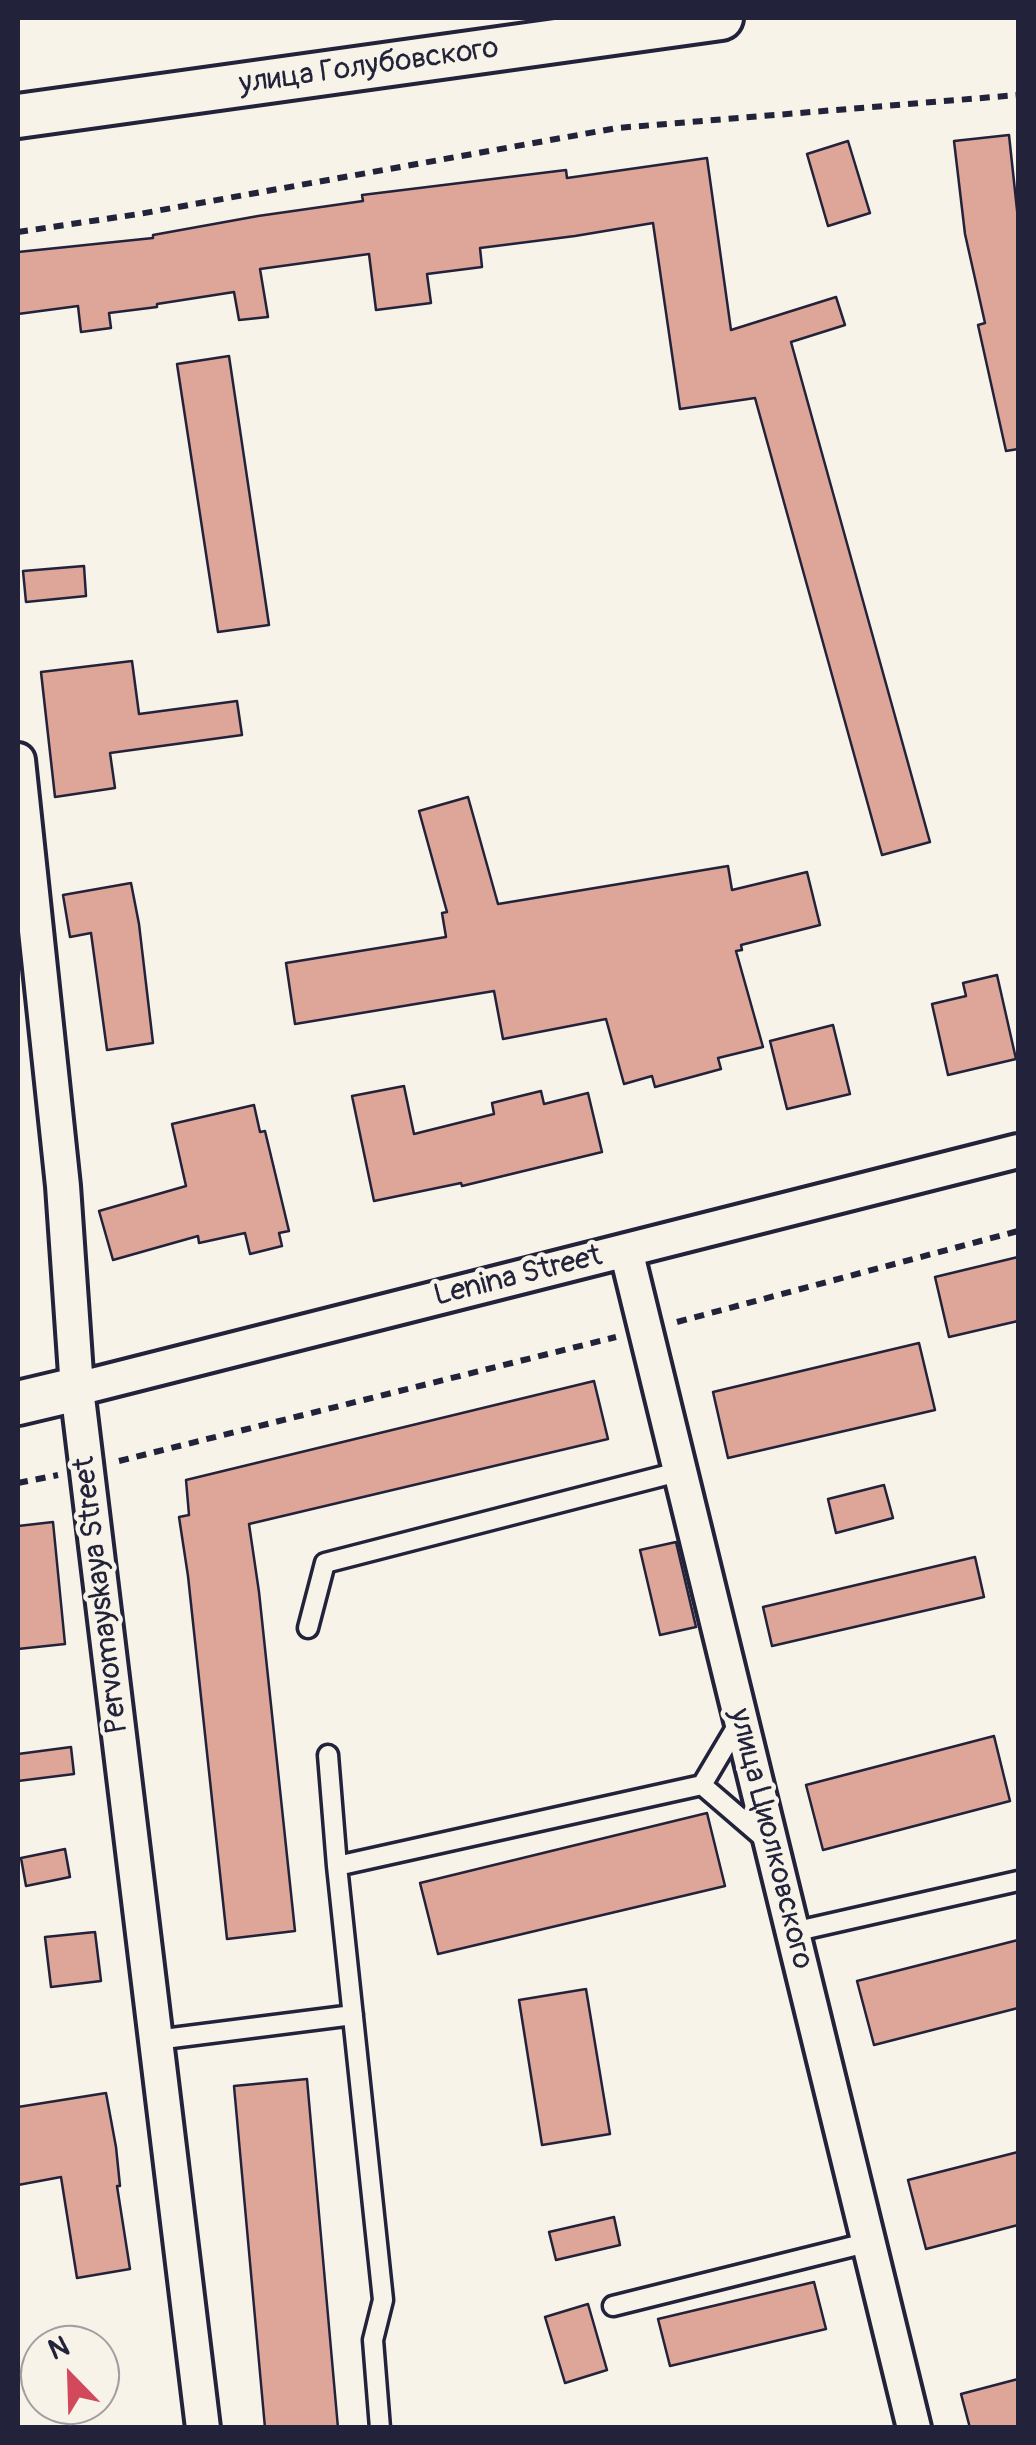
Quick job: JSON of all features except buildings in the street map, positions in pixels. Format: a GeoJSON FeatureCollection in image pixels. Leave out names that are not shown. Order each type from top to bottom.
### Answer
{"type":"FeatureCollection","features":[{"type":"Feature","properties":{"kind":"street","name":"улица Голубовского"},"geometry":{"type":"LineString","coordinates":[[18,116],[721,18]]}},
{"type":"Feature","properties":{"kind":"street","name":"Pervomayskaya Street"},"geometry":{"type":"LineString","coordinates":[[18,760],[63,1186],[76,1389],[203,2428]]}},
{"type":"Feature","properties":{"kind":"street","name":"Lenina Street"},"geometry":{"type":"LineString","coordinates":[[18,1404],[1018,1151]]}},
{"type":"Feature","properties":{"kind":"street","name":"улица Циолковского"},"geometry":{"type":"LineString","coordinates":[[626,1250],[914,2428]]}},
{"type":"Feature","properties":{"kind":"lane"},"geometry":{"type":"LineString","coordinates":[[308,1628],[325,1562],[682,1471]]}},
{"type":"Feature","properties":{"kind":"lane"},"geometry":{"type":"LineString","coordinates":[[336,1866],[702,1784],[740,1721]]}},
{"type":"Feature","properties":{"kind":"lane"},"geometry":{"type":"LineString","coordinates":[[328,1755],[336,1866],[383,2300],[373,2340],[380,2428]]}},
{"type":"Feature","properties":{"kind":"lane"},"geometry":{"type":"LineString","coordinates":[[702,1784],[771,1845]]}},
{"type":"Feature","properties":{"kind":"lane"},"geometry":{"type":"LineString","coordinates":[[793,1932],[1018,1881]]}},
{"type":"Feature","properties":{"kind":"lane"},"geometry":{"type":"LineString","coordinates":[[156,2040],[352,2015]]}},
{"type":"Feature","properties":{"kind":"lane"},"geometry":{"type":"LineString","coordinates":[[612,2306],[870,2242]]}},
{"type":"Feature","properties":{"kind":"path"},"geometry":{"type":"LineString","coordinates":[[18,232],[158,211],[618,128],[1018,95]]}},
{"type":"Feature","properties":{"kind":"path"},"geometry":{"type":"LineString","coordinates":[[87,1469],[646,1330],[1018,1231]]}}]}
